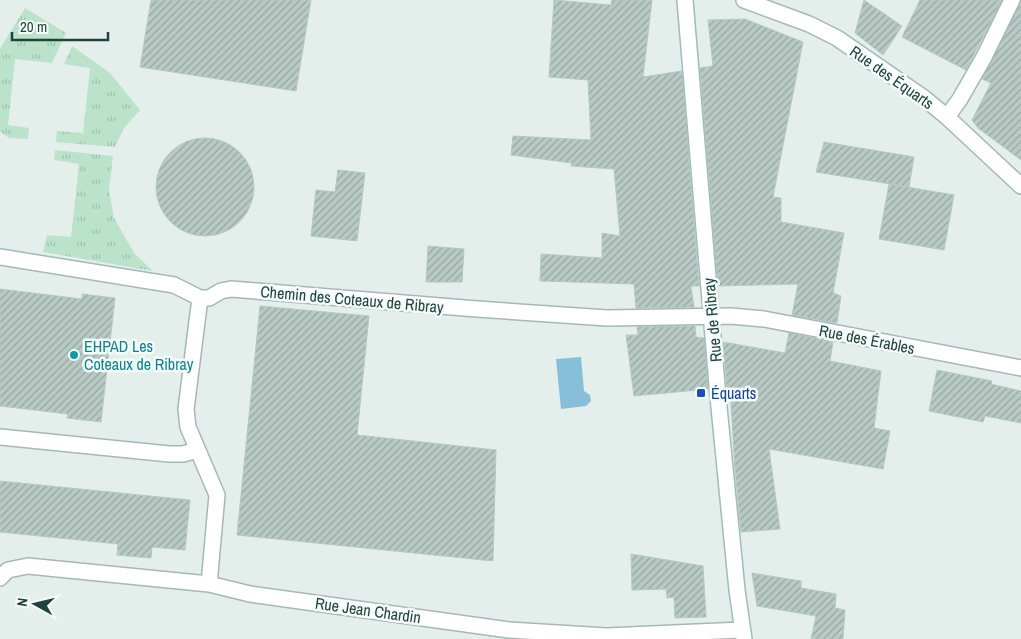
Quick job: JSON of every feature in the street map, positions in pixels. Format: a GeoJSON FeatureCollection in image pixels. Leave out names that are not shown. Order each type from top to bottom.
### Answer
{"type":"FeatureCollection","features":[{"type":"Feature","properties":{"kind":"street","name":"Rue de Ribray"},"geometry":{"type":"LineString","coordinates":[[685,0],[737,590],[743,635]]}},
{"type":"Feature","properties":{"kind":"street","name":"Rue des Équarts"},"geometry":{"type":"LineString","coordinates":[[744,0],[809,24],[837,38],[924,98],[1021,186]]}},
{"type":"Feature","properties":{"kind":"street"},"geometry":{"type":"LineString","coordinates":[[947,117],[960,99],[984,57],[1012,0]]}},
{"type":"Feature","properties":{"kind":"street"},"geometry":{"type":"LineString","coordinates":[[0,257],[174,285],[200,298],[186,409],[188,427],[217,495],[210,584]]}},
{"type":"Feature","properties":{"kind":"street","name":"Chemin des Coteaux de Ribray"},"geometry":{"type":"LineString","coordinates":[[200,298],[210,298],[221,291],[231,288],[477,310],[607,318],[712,316]]}},
{"type":"Feature","properties":{"kind":"street","name":"Rue des Érables"},"geometry":{"type":"LineString","coordinates":[[712,316],[764,319],[1021,368]]}},
{"type":"Feature","properties":{"kind":"street"},"geometry":{"type":"LineString","coordinates":[[0,437],[169,454],[183,454],[197,450]]}},
{"type":"Feature","properties":{"kind":"street","name":"Rue Jean Chardin"},"geometry":{"type":"LineString","coordinates":[[0,578],[8,570],[28,566],[210,584],[250,594],[510,630],[606,636],[743,635]]}},
{"type":"Feature","properties":{"kind":"green space"},"geometry":{"type":"Polygon","coordinates":[[[25,8],[66,33],[52,63],[15,59],[8,125],[29,128],[28,139],[9,138],[0,132],[0,49],[25,8]]]}},
{"type":"Feature","properties":{"kind":"green space"},"geometry":{"type":"Polygon","coordinates":[[[72,46],[110,73],[140,110],[124,128],[115,147],[56,142],[57,131],[83,133],[90,68],[64,64],[72,46]]]}},
{"type":"Feature","properties":{"kind":"green space"},"geometry":{"type":"Polygon","coordinates":[[[55,150],[113,156],[109,190],[114,218],[134,253],[153,271],[43,252],[47,235],[71,237],[79,164],[54,160],[55,150]]]}},
{"type":"Feature","properties":{"kind":"water"},"geometry":{"type":"Polygon","coordinates":[[[581,357],[584,391],[590,395],[591,401],[586,406],[561,409],[556,359],[581,357]]]}},
{"type":"Feature","properties":{"kind":"building"},"geometry":{"type":"Polygon","coordinates":[[[151,0],[311,0],[296,91],[140,67],[151,0]]]}},
{"type":"Feature","properties":{"kind":"building"},"geometry":{"type":"Polygon","coordinates":[[[554,0],[611,5],[612,0],[652,0],[643,77],[682,71],[699,286],[691,286],[694,307],[636,308],[634,284],[540,281],[541,254],[602,258],[602,233],[620,236],[614,169],[571,166],[572,163],[511,155],[513,136],[591,140],[588,80],[549,77],[554,0]]]}},
{"type":"Feature","properties":{"kind":"building"},"geometry":{"type":"Polygon","coordinates":[[[864,0],[902,26],[883,55],[855,33],[864,0]]]}},
{"type":"Feature","properties":{"kind":"building"},"geometry":{"type":"Polygon","coordinates":[[[920,0],[1002,0],[966,70],[902,37],[920,0]]]}},
{"type":"Feature","properties":{"kind":"building"},"geometry":{"type":"Polygon","coordinates":[[[1021,2],[1021,160],[978,128],[972,120],[991,83],[982,79],[1021,2]]]}},
{"type":"Feature","properties":{"kind":"building"},"geometry":{"type":"Polygon","coordinates":[[[745,19],[803,42],[773,197],[781,198],[781,222],[844,233],[833,293],[841,296],[837,323],[792,315],[798,284],[718,286],[700,68],[713,66],[708,20],[745,19]]]}},
{"type":"Feature","properties":{"kind":"building"},"geometry":{"type":"Polygon","coordinates":[[[205,138],[224,141],[240,152],[251,168],[254,187],[251,206],[240,222],[224,233],[205,236],[186,233],[170,222],[159,206],[156,187],[159,168],[170,152],[186,141],[205,138]]]}},
{"type":"Feature","properties":{"kind":"building"},"geometry":{"type":"Polygon","coordinates":[[[824,142],[914,157],[909,187],[816,172],[824,142]]]}},
{"type":"Feature","properties":{"kind":"building"},"geometry":{"type":"Polygon","coordinates":[[[338,170],[365,173],[357,241],[311,236],[316,190],[335,192],[338,170]]]}},
{"type":"Feature","properties":{"kind":"building"},"geometry":{"type":"Polygon","coordinates":[[[889,184],[954,195],[944,250],[879,239],[889,184]]]}},
{"type":"Feature","properties":{"kind":"building"},"geometry":{"type":"Polygon","coordinates":[[[428,246],[464,249],[462,282],[426,282],[428,246]]]}},
{"type":"Feature","properties":{"kind":"building","name":"EHPAD Les Coteaux de Ribray"},"geometry":{"type":"Polygon","coordinates":[[[0,289],[82,299],[82,294],[115,298],[101,422],[67,418],[68,414],[0,406],[0,289]]]}},
{"type":"Feature","properties":{"kind":"building"},"geometry":{"type":"Polygon","coordinates":[[[260,306],[369,316],[357,435],[496,450],[493,561],[237,535],[260,306]]]}},
{"type":"Feature","properties":{"kind":"building"},"geometry":{"type":"Polygon","coordinates":[[[695,326],[696,337],[704,338],[708,389],[634,396],[626,335],[638,335],[637,327],[695,326]]]}},
{"type":"Feature","properties":{"kind":"building"},"geometry":{"type":"Polygon","coordinates":[[[789,333],[833,342],[830,361],[881,371],[874,428],[890,431],[883,469],[769,449],[780,529],[741,532],[730,387],[727,388],[723,342],[785,353],[789,333]]]}},
{"type":"Feature","properties":{"kind":"building"},"geometry":{"type":"Polygon","coordinates":[[[937,370],[992,381],[991,384],[1021,391],[1021,423],[985,416],[983,422],[929,411],[937,370]]]}},
{"type":"Feature","properties":{"kind":"building"},"geometry":{"type":"Polygon","coordinates":[[[0,481],[190,500],[185,550],[152,547],[151,558],[117,555],[118,544],[0,532],[0,481]]]}},
{"type":"Feature","properties":{"kind":"building"},"geometry":{"type":"Polygon","coordinates":[[[631,554],[703,566],[706,617],[675,618],[674,597],[667,598],[666,589],[632,590],[631,554]]]}},
{"type":"Feature","properties":{"kind":"building"},"geometry":{"type":"Polygon","coordinates":[[[752,573],[801,581],[801,588],[836,594],[835,608],[845,610],[843,639],[811,639],[816,616],[757,606],[752,573]]]}},
{"type":"Feature","properties":{"kind":"place","name":"EHPAD Les Coteaux de Ribray"},"geometry":{"type":"Point","coordinates":[74,355]}},
{"type":"Feature","properties":{"kind":"place","name":"Équarts"},"geometry":{"type":"Point","coordinates":[701,393]}}]}
